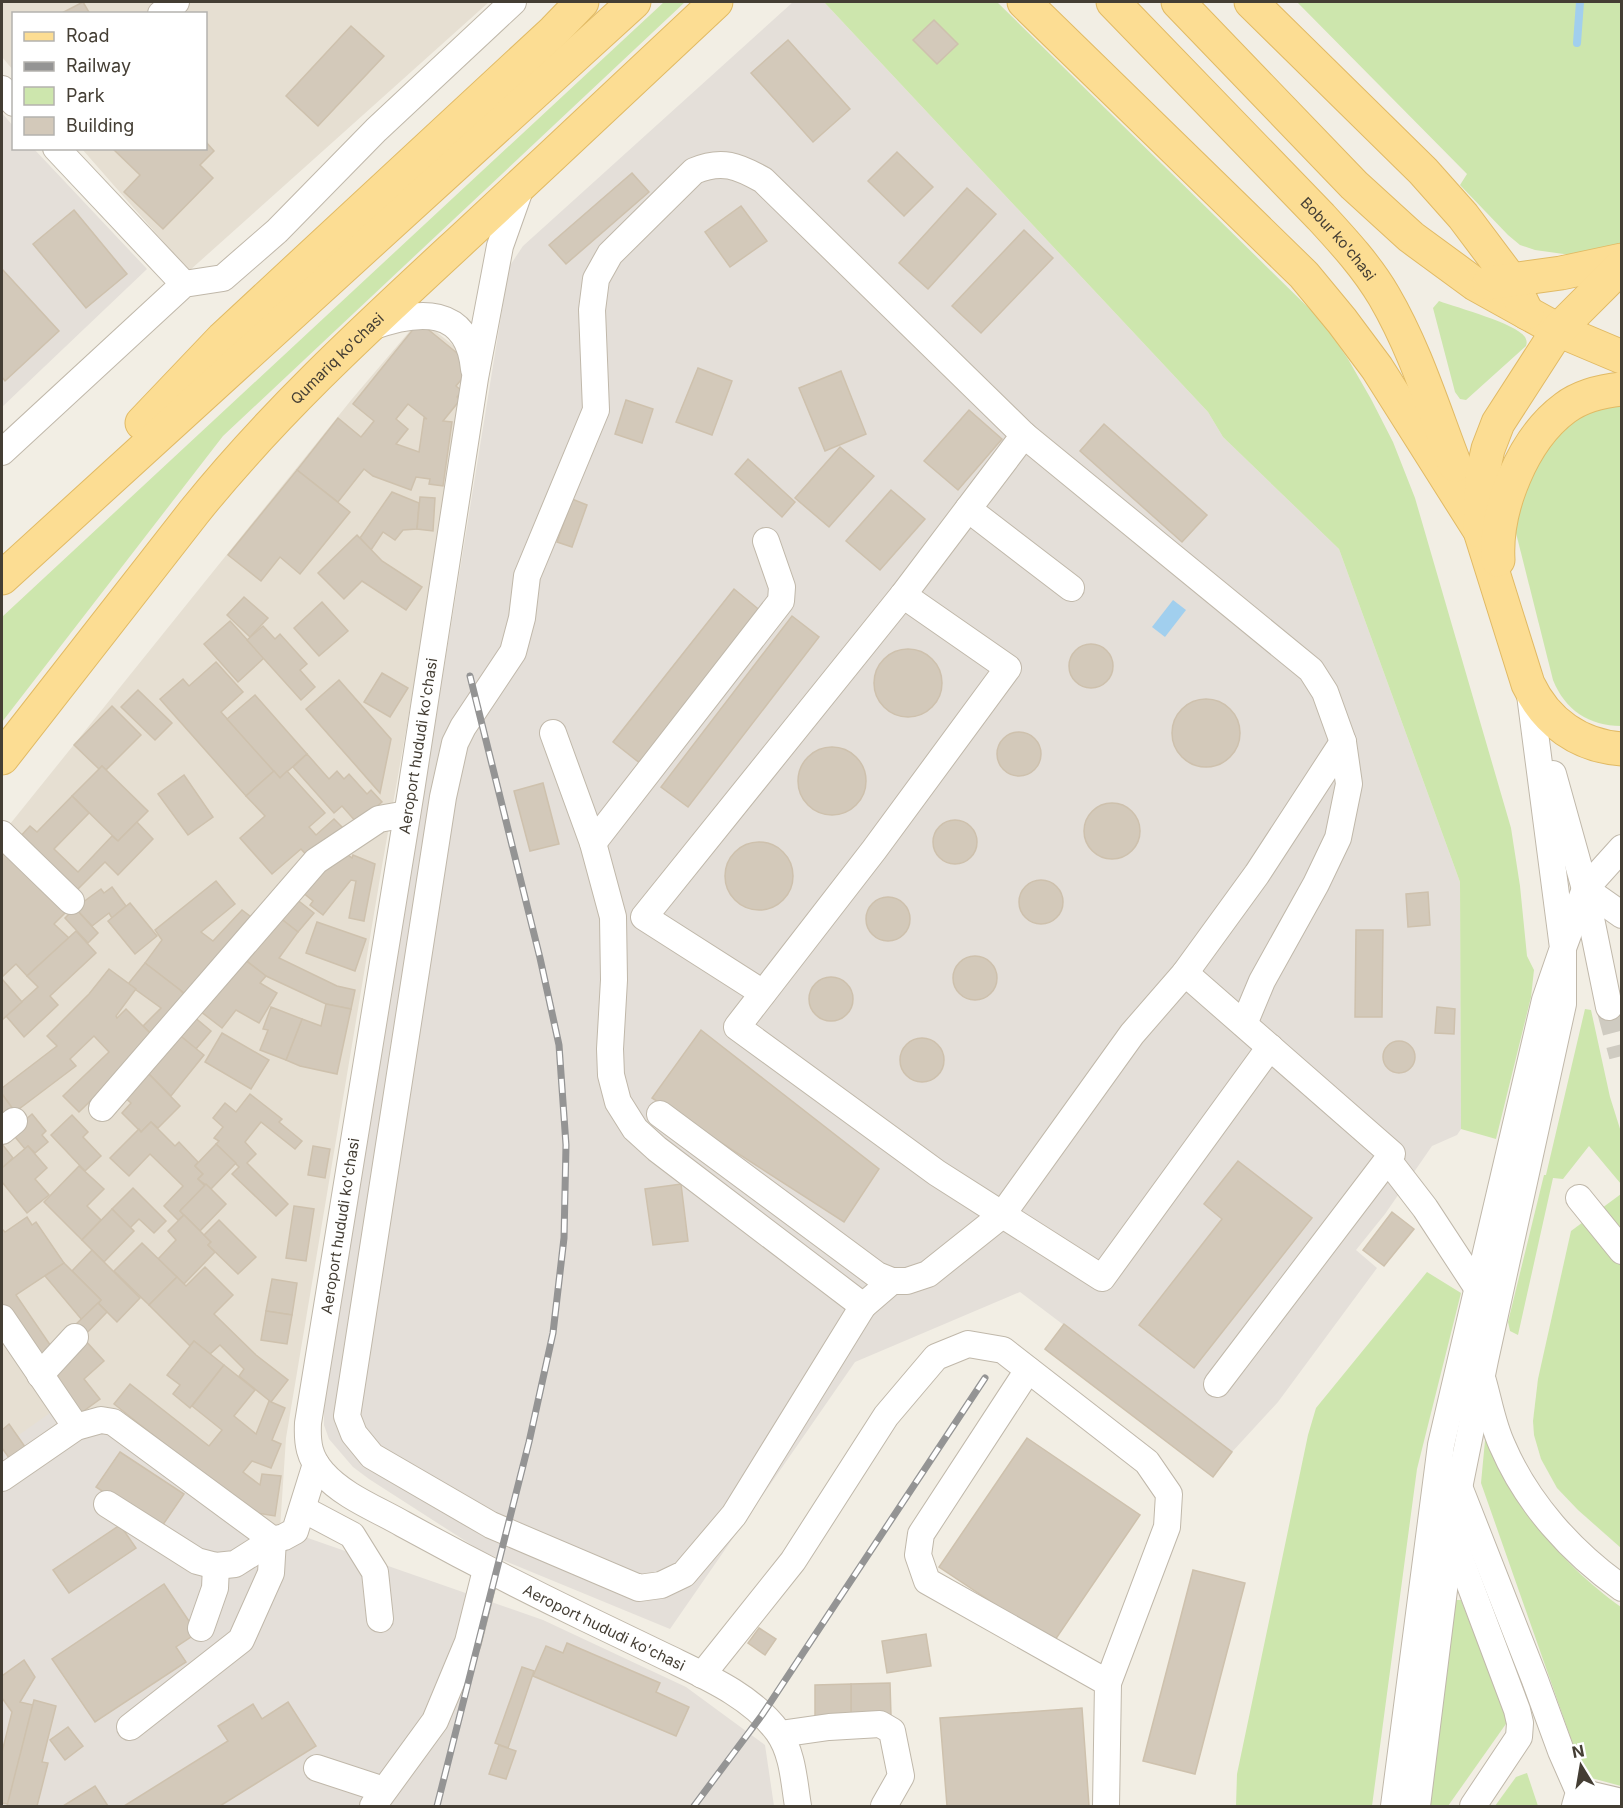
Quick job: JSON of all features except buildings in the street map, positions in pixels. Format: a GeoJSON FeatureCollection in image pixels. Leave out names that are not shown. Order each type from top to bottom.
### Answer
{"type":"FeatureCollection","features":[{"type":"Feature","properties":{"kind":"main road"},"geometry":{"type":"LineString","coordinates":[[2,570],[223,338],[554,31],[582,2]]}},
{"type":"Feature","properties":{"kind":"main road"},"geometry":{"type":"LineString","coordinates":[[2,578],[634,2]]}},
{"type":"Feature","properties":{"kind":"main road","name":"Qumariq ko'chasi"},"geometry":{"type":"LineString","coordinates":[[2,758],[221,478],[364,330],[716,2]]}},
{"type":"Feature","properties":{"kind":"main road"},"geometry":{"type":"LineString","coordinates":[[1024,2],[1304,275],[1342,321],[1377,368],[1480,531],[1528,684],[1536,700],[1545,713],[1570,734],[1602,746],[1622,749]]}},
{"type":"Feature","properties":{"kind":"main road","name":"Bobur ko'chasi"},"geometry":{"type":"LineString","coordinates":[[1113,2],[1337,234],[1383,295],[1418,367],[1480,531]]}},
{"type":"Feature","properties":{"kind":"main road"},"geometry":{"type":"LineString","coordinates":[[1178,2],[1354,185],[1382,212],[1442,262],[1475,284],[1558,330],[1622,357]]}},
{"type":"Feature","properties":{"kind":"main road"},"geometry":{"type":"LineString","coordinates":[[1251,2],[1423,171],[1463,216],[1511,280],[1527,313]]}},
{"type":"Feature","properties":{"kind":"main road"},"geometry":{"type":"LineString","coordinates":[[1475,284],[1585,269],[1622,260]]}},
{"type":"Feature","properties":{"kind":"main road"},"geometry":{"type":"LineString","coordinates":[[1480,531],[1480,490],[1485,462],[1498,423],[1558,330],[1622,266]]}},
{"type":"Feature","properties":{"kind":"main road"},"geometry":{"type":"LineString","coordinates":[[1500,591],[1498,532],[1512,484],[1533,441],[1566,407],[1588,396],[1622,389]]}},
{"type":"Feature","properties":{"kind":"street"},"geometry":{"type":"LineString","coordinates":[[164,12],[176,2]]}},
{"type":"Feature","properties":{"kind":"street"},"geometry":{"type":"LineString","coordinates":[[2,452],[184,284],[223,278],[277,231],[376,130],[513,2]]}},
{"type":"Feature","properties":{"kind":"street"},"geometry":{"type":"LineString","coordinates":[[2,89],[12,101]]}},
{"type":"Feature","properties":{"kind":"street"},"geometry":{"type":"LineString","coordinates":[[58,150],[184,284]]}},
{"type":"Feature","properties":{"kind":"street"},"geometry":{"type":"LineString","coordinates":[[892,1281],[863,1306],[734,1515],[684,1574],[661,1586],[639,1588],[491,1525],[372,1456],[354,1434],[347,1416],[443,797],[454,743],[513,652],[522,618],[527,576],[596,410],[592,310],[596,279],[610,254],[694,171],[719,164],[740,167],[763,180],[1024,435],[1311,670],[1324,692],[1343,742],[1349,784],[1338,838],[1316,884],[1262,981],[1244,1024]]}},
{"type":"Feature","properties":{"kind":"street","name":"Aeroport hududi ko'chasi"},"geometry":{"type":"LineString","coordinates":[[522,184],[500,246],[476,378],[308,1423],[308,1446],[316,1464],[332,1482],[354,1496],[486,1570],[702,1675],[750,1704],[780,1734],[792,1767],[798,1806]]}},
{"type":"Feature","properties":{"kind":"street","name":"Aeroport hududi ko'chasi"},"geometry":{"type":"LineString","coordinates":[[364,330],[391,320],[413,316],[447,320],[463,333],[468,341],[473,352],[476,378]]}},
{"type":"Feature","properties":{"kind":"street"},"geometry":{"type":"LineString","coordinates":[[644,917],[903,595],[1024,435]]}},
{"type":"Feature","properties":{"kind":"street"},"geometry":{"type":"LineString","coordinates":[[968,509],[1071,588]]}},
{"type":"Feature","properties":{"kind":"street"},"geometry":{"type":"LineString","coordinates":[[593,843],[781,601],[782,587],[766,541]]}},
{"type":"Feature","properties":{"kind":"street"},"geometry":{"type":"LineString","coordinates":[[903,595],[1008,668],[874,850],[737,1027],[937,1173],[1102,1278],[1270,1047]]}},
{"type":"Feature","properties":{"kind":"street"},"geometry":{"type":"LineString","coordinates":[[1528,684],[1585,889],[1609,1007]]}},
{"type":"Feature","properties":{"kind":"street"},"geometry":{"type":"LineString","coordinates":[[1417,1806],[1451,1534],[1459,1488],[1563,1004],[1563,948],[1528,684]]}},
{"type":"Feature","properties":{"kind":"street"},"geometry":{"type":"LineString","coordinates":[[553,733],[593,843],[613,917],[614,980],[610,1049],[611,1075],[618,1102],[635,1129],[657,1149],[863,1306]]}},
{"type":"Feature","properties":{"kind":"street"},"geometry":{"type":"LineString","coordinates":[[660,1114],[877,1275],[892,1281],[907,1281],[928,1274],[1002,1215],[1132,1034],[1185,973],[1257,874],[1343,742]]}},
{"type":"Feature","properties":{"kind":"street"},"geometry":{"type":"LineString","coordinates":[[102,1108],[316,861],[379,819],[407,814]]}},
{"type":"Feature","properties":{"kind":"street"},"geometry":{"type":"LineString","coordinates":[[2,834],[71,901]]}},
{"type":"Feature","properties":{"kind":"street"},"geometry":{"type":"LineString","coordinates":[[1394,1806],[1441,1445],[1545,1000],[1585,889],[1622,848]]}},
{"type":"Feature","properties":{"kind":"street"},"geometry":{"type":"LineString","coordinates":[[1585,889],[1622,915]]}},
{"type":"Feature","properties":{"kind":"street"},"geometry":{"type":"LineString","coordinates":[[613,917],[644,917],[764,993]]}},
{"type":"Feature","properties":{"kind":"street"},"geometry":{"type":"LineString","coordinates":[[1185,973],[1390,1157],[1479,1282],[1483,1369],[1502,1446],[1531,1497],[1572,1546],[1595,1568],[1622,1588]]}},
{"type":"Feature","properties":{"kind":"street"},"geometry":{"type":"LineString","coordinates":[[1217,1384],[1390,1157]]}},
{"type":"Feature","properties":{"kind":"street"},"geometry":{"type":"LineString","coordinates":[[1579,1198],[1622,1251]]}},
{"type":"Feature","properties":{"kind":"street"},"geometry":{"type":"LineString","coordinates":[[2,1318],[76,1426]]}},
{"type":"Feature","properties":{"kind":"street"},"geometry":{"type":"LineString","coordinates":[[40,1375],[75,1337]]}},
{"type":"Feature","properties":{"kind":"street"},"geometry":{"type":"LineString","coordinates":[[702,1675],[793,1561],[886,1416],[936,1357],[968,1344],[1004,1350],[1147,1462],[1169,1494],[1167,1527],[1108,1683],[1106,1806]]}},
{"type":"Feature","properties":{"kind":"street"},"geometry":{"type":"LineString","coordinates":[[1483,1369],[1510,1445],[1523,1472],[1559,1518],[1602,1559],[1622,1574]]}},
{"type":"Feature","properties":{"kind":"street"},"geometry":{"type":"LineString","coordinates":[[1028,1370],[921,1534],[918,1555],[927,1581],[1108,1683]]}},
{"type":"Feature","properties":{"kind":"street"},"geometry":{"type":"LineString","coordinates":[[2,1478],[76,1426],[101,1420],[112,1422],[273,1540]]}},
{"type":"Feature","properties":{"kind":"street"},"geometry":{"type":"LineString","coordinates":[[1441,1445],[1535,1680],[1577,1799],[1622,1802]]}},
{"type":"Feature","properties":{"kind":"street"},"geometry":{"type":"LineString","coordinates":[[107,1504],[197,1561],[216,1566],[235,1563],[273,1540],[295,1531],[316,1464]]}},
{"type":"Feature","properties":{"kind":"street"},"geometry":{"type":"LineString","coordinates":[[303,1509],[352,1535],[375,1572],[380,1619]]}},
{"type":"Feature","properties":{"kind":"street"},"geometry":{"type":"LineString","coordinates":[[1451,1534],[1520,1723],[1519,1737],[1473,1806]]}},
{"type":"Feature","properties":{"kind":"street"},"geometry":{"type":"LineString","coordinates":[[130,1727],[241,1640],[271,1574],[273,1540]]}},
{"type":"Feature","properties":{"kind":"street"},"geometry":{"type":"LineString","coordinates":[[201,1628],[215,1588],[216,1566]]}},
{"type":"Feature","properties":{"kind":"street"},"geometry":{"type":"LineString","coordinates":[[317,1768],[379,1798],[435,1721],[468,1642],[486,1570]]}},
{"type":"Feature","properties":{"kind":"street"},"geometry":{"type":"LineString","coordinates":[[780,1734],[829,1727],[880,1724],[892,1731],[901,1776],[884,1806]]}},
{"type":"Feature","properties":{"kind":"shaded area"},"geometry":{"type":"Polygon","coordinates":[[[2,2],[489,2],[189,271],[83,150],[207,150],[207,12],[12,12],[12,69],[2,57],[2,2]]]}},
{"type":"Feature","properties":{"kind":"shaded area"},"geometry":{"type":"Polygon","coordinates":[[[793,2],[824,2],[1208,412],[1223,437],[1339,549],[1460,882],[1461,1129],[1457,1135],[1432,1146],[1385,1214],[1356,1250],[1377,1268],[1278,1402],[1232,1452],[1020,1292],[855,1362],[670,1629],[481,1551],[353,1467],[329,1439],[324,1425],[324,1409],[509,267],[523,246],[793,2]]]}},
{"type":"Feature","properties":{"kind":"shaded area"},"geometry":{"type":"Polygon","coordinates":[[[2,113],[12,125],[12,150],[35,150],[147,269],[2,407],[2,113]]]}},
{"type":"Feature","properties":{"kind":"shaded area"},"geometry":{"type":"Polygon","coordinates":[[[420,319],[468,357],[465,397],[382,866],[286,1438],[280,1529],[2,1447],[2,834],[352,399],[420,319]]]}},
{"type":"Feature","properties":{"kind":"shaded area"},"geometry":{"type":"Polygon","coordinates":[[[71,1398],[262,1522],[543,1620],[686,1687],[765,1745],[774,1806],[2,1806],[2,1447],[71,1398]]]}},
{"type":"Feature","properties":{"kind":"green space"},"geometry":{"type":"Polygon","coordinates":[[[664,2],[685,2],[223,436],[2,722],[2,617],[664,2]]]}},
{"type":"Feature","properties":{"kind":"green space"},"geometry":{"type":"Polygon","coordinates":[[[824,2],[997,2],[1322,321],[1348,359],[1393,442],[1415,498],[1511,828],[1527,956],[1534,970],[1531,997],[1496,1139],[1461,1129],[1460,882],[1339,549],[1223,437],[1208,412],[824,2]]]}},
{"type":"Feature","properties":{"kind":"green space"},"geometry":{"type":"Polygon","coordinates":[[[1297,2],[1621,2],[1621,245],[1578,256],[1535,250],[1520,245],[1460,185],[1467,174],[1297,2]]]}},
{"type":"Feature","properties":{"kind":"green space"},"geometry":{"type":"Polygon","coordinates":[[[1439,301],[1510,326],[1525,337],[1526,346],[1466,400],[1460,399],[1455,392],[1433,308],[1439,301]]]}},
{"type":"Feature","properties":{"kind":"green space"},"geometry":{"type":"Polygon","coordinates":[[[1621,403],[1621,726],[1599,723],[1580,714],[1571,708],[1558,691],[1553,680],[1515,529],[1519,495],[1552,441],[1578,417],[1599,407],[1621,403]]]}},
{"type":"Feature","properties":{"kind":"green space"},"geometry":{"type":"Polygon","coordinates":[[[1585,1009],[1591,1010],[1610,1097],[1621,1132],[1621,1184],[1589,1146],[1563,1179],[1553,1178],[1518,1335],[1510,1331],[1508,1322],[1585,1009]]]}},
{"type":"Feature","properties":{"kind":"green space"},"geometry":{"type":"Polygon","coordinates":[[[1621,1194],[1621,1548],[1557,1488],[1541,1459],[1534,1435],[1533,1421],[1538,1379],[1571,1231],[1621,1194]]]}},
{"type":"Feature","properties":{"kind":"green space"},"geometry":{"type":"Polygon","coordinates":[[[1427,1272],[1461,1293],[1417,1469],[1372,1806],[1236,1806],[1237,1774],[1308,1435],[1316,1408],[1427,1272]]]}},
{"type":"Feature","properties":{"kind":"green space"},"geometry":{"type":"Polygon","coordinates":[[[1486,1430],[1528,1508],[1552,1544],[1597,1589],[1621,1607],[1621,1786],[1584,1776],[1481,1483],[1486,1430]]]}},
{"type":"Feature","properties":{"kind":"green space"},"geometry":{"type":"Polygon","coordinates":[[[1455,1600],[1461,1600],[1508,1721],[1448,1806],[1427,1806],[1455,1600]]]}},
{"type":"Feature","properties":{"kind":"green space"},"geometry":{"type":"Polygon","coordinates":[[[1527,1773],[1538,1806],[1495,1806],[1516,1777],[1527,1773]]]}},
{"type":"Feature","properties":{"kind":"water"},"geometry":{"type":"Polygon","coordinates":[[[1173,600],[1186,610],[1165,637],[1152,627],[1173,600]]]}},
{"type":"Feature","properties":{"kind":"waterway"},"geometry":{"type":"LineString","coordinates":[[1577,43],[1580,2]]}},
{"type":"Feature","properties":{"kind":"tunnel"},"geometry":{"type":"LineString","coordinates":[[1609,1007],[1622,1056]]}},
{"type":"Feature","properties":{"kind":"railway"},"geometry":{"type":"LineString","coordinates":[[437,1806],[529,1442],[553,1333],[564,1238],[566,1145],[559,1045],[540,958],[470,676]]}},
{"type":"Feature","properties":{"kind":"railway"},"geometry":{"type":"LineString","coordinates":[[694,1806],[762,1715],[985,1378]]}}]}
